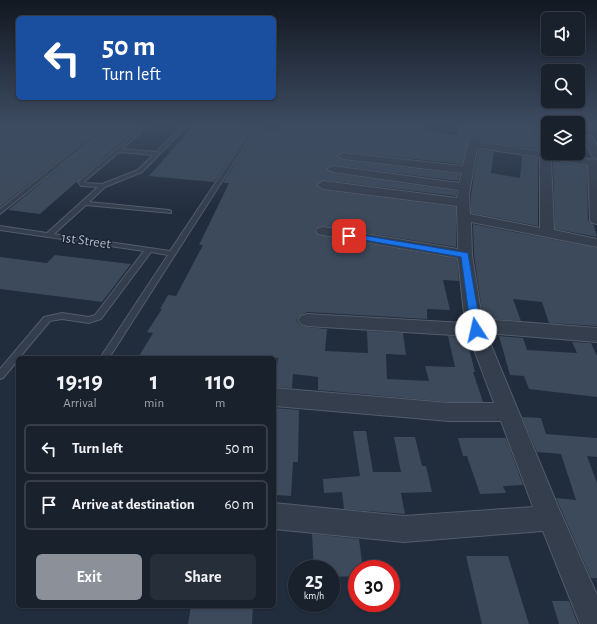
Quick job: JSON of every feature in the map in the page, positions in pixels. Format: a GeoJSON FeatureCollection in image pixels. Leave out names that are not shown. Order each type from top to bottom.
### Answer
{"type":"FeatureCollection","features":[{"type":"Feature","properties":{"kind":"street"},"geometry":{"type":"LineString","coordinates":[[471,154],[465,194],[465,255],[475,327],[550,518],[595,624]]}},
{"type":"Feature","properties":{"kind":"street"},"geometry":{"type":"LineString","coordinates":[[344,156],[465,194],[547,233],[597,244]]}},
{"type":"Feature","properties":{"kind":"street"},"geometry":{"type":"LineString","coordinates":[[545,160],[547,233]]}},
{"type":"Feature","properties":{"kind":"street"},"geometry":{"type":"LineString","coordinates":[[585,160],[596,161],[597,220]]}},
{"type":"Feature","properties":{"kind":"street"},"geometry":{"type":"LineString","coordinates":[[332,169],[465,194]]}},
{"type":"Feature","properties":{"kind":"street"},"geometry":{"type":"LineString","coordinates":[[323,185],[465,194]]}},
{"type":"Feature","properties":{"kind":"street"},"geometry":{"type":"LineString","coordinates":[[323,231],[465,255]]}},
{"type":"Feature","properties":{"kind":"street"},"geometry":{"type":"LineString","coordinates":[[307,320],[475,327],[597,335]]}},
{"type":"Feature","properties":{"kind":"street"},"geometry":{"type":"LineString","coordinates":[[276,397],[449,412],[508,412]]}},
{"type":"Feature","properties":{"kind":"street"},"geometry":{"type":"LineString","coordinates":[[276,516],[404,529],[550,518]]}},
{"type":"Feature","properties":{"kind":"lane"},"geometry":{"type":"LineString","coordinates":[[0,212],[72,154]]}},
{"type":"Feature","properties":{"kind":"lane"},"geometry":{"type":"LineString","coordinates":[[104,186],[83,184],[81,182],[113,154]]}},
{"type":"Feature","properties":{"kind":"lane"},"geometry":{"type":"LineString","coordinates":[[49,235],[104,186],[140,171],[157,154]]}},
{"type":"Feature","properties":{"kind":"lane"},"geometry":{"type":"LineString","coordinates":[[105,356],[237,154]]}},
{"type":"Feature","properties":{"kind":"lane"},"geometry":{"type":"LineString","coordinates":[[84,203],[169,212]]}},
{"type":"Feature","properties":{"kind":"lane","name":"1st Street"},"geometry":{"type":"LineString","coordinates":[[0,228],[171,253]]}},
{"type":"Feature","properties":{"kind":"lane"},"geometry":{"type":"LineString","coordinates":[[0,375],[47,319],[62,316],[89,320],[98,317],[149,250]]}},
{"type":"Feature","properties":{"kind":"building"},"geometry":{"type":"Polygon","coordinates":[[[0,154],[66,154],[0,207],[0,154]]]}},
{"type":"Feature","properties":{"kind":"building"},"geometry":{"type":"Polygon","coordinates":[[[76,154],[108,154],[40,214],[8,210],[76,154]]]}},
{"type":"Feature","properties":{"kind":"building"},"geometry":{"type":"Polygon","coordinates":[[[168,154],[233,154],[214,182],[149,176],[168,154]]]}},
{"type":"Feature","properties":{"kind":"building"},"geometry":{"type":"Polygon","coordinates":[[[241,154],[339,154],[337,155],[343,160],[460,174],[458,181],[333,165],[326,168],[333,173],[456,191],[456,196],[323,180],[316,185],[323,190],[456,207],[456,247],[323,226],[318,227],[315,230],[318,235],[457,259],[459,281],[443,280],[450,310],[427,309],[427,319],[307,312],[296,320],[300,325],[327,329],[325,351],[368,353],[367,331],[403,333],[406,355],[386,354],[387,379],[429,381],[425,366],[455,367],[448,336],[466,337],[475,372],[473,372],[483,402],[449,402],[318,390],[318,377],[293,374],[292,388],[276,387],[278,358],[276,358],[276,356],[139,356],[153,333],[147,332],[162,309],[160,309],[168,295],[176,296],[203,245],[199,245],[229,183],[223,183],[241,154]]]}},
{"type":"Feature","properties":{"kind":"building"},"geometry":{"type":"Polygon","coordinates":[[[364,154],[465,154],[462,164],[364,154]]]}},
{"type":"Feature","properties":{"kind":"building"},"geometry":{"type":"Polygon","coordinates":[[[477,154],[494,154],[491,173],[520,178],[522,156],[538,158],[538,226],[471,213],[471,194],[477,154]]]}},
{"type":"Feature","properties":{"kind":"building"},"geometry":{"type":"Polygon","coordinates":[[[553,161],[587,166],[588,220],[594,225],[597,237],[555,229],[553,161]]]}},
{"type":"Feature","properties":{"kind":"building"},"geometry":{"type":"Polygon","coordinates":[[[473,224],[597,248],[597,326],[549,323],[542,302],[513,299],[521,321],[483,318],[474,255],[473,224]]]}},
{"type":"Feature","properties":{"kind":"building"},"geometry":{"type":"Polygon","coordinates":[[[55,255],[131,264],[102,302],[0,289],[0,257],[47,263],[55,255]]]}},
{"type":"Feature","properties":{"kind":"building"},"geometry":{"type":"Polygon","coordinates":[[[499,336],[523,338],[527,350],[577,353],[572,342],[591,343],[597,356],[597,397],[529,389],[524,376],[510,375],[499,336]]]}},
{"type":"Feature","properties":{"kind":"building"},"geometry":{"type":"Polygon","coordinates":[[[276,408],[299,410],[298,462],[293,462],[291,496],[276,495],[276,408]]]}},
{"type":"Feature","properties":{"kind":"building"},"geometry":{"type":"Polygon","coordinates":[[[522,417],[541,418],[546,434],[597,438],[597,457],[587,456],[597,483],[597,578],[591,578],[556,498],[576,500],[561,454],[537,452],[522,417]]]}},
{"type":"Feature","properties":{"kind":"building"},"geometry":{"type":"Polygon","coordinates":[[[353,431],[366,431],[373,472],[401,472],[394,437],[415,437],[422,466],[426,466],[432,492],[401,493],[405,514],[344,509],[342,492],[324,493],[323,479],[360,476],[353,431]]]}},
{"type":"Feature","properties":{"kind":"building"},"geometry":{"type":"Polygon","coordinates":[[[458,438],[506,438],[523,485],[503,486],[506,493],[480,494],[467,456],[463,456],[458,438]]]}},
{"type":"Feature","properties":{"kind":"building"},"geometry":{"type":"Polygon","coordinates":[[[312,534],[359,539],[362,560],[348,560],[348,576],[340,577],[340,560],[313,560],[312,534]]]}},
{"type":"Feature","properties":{"kind":"building"},"geometry":{"type":"Polygon","coordinates":[[[466,556],[508,556],[529,624],[482,624],[466,556]]]}},
{"type":"Feature","properties":{"kind":"building"},"geometry":{"type":"Polygon","coordinates":[[[552,601],[569,601],[578,624],[559,624],[552,601]]]}},
{"type":"Feature","properties":{"kind":"building"},"geometry":{"type":"Polygon","coordinates":[[[191,608],[253,608],[252,624],[188,624],[191,608]]]}},
{"type":"Feature","properties":{"kind":"route"},"geometry":{"type":"LineString","coordinates":[[349,236],[465,255],[474,325],[476,330]]}}]}
